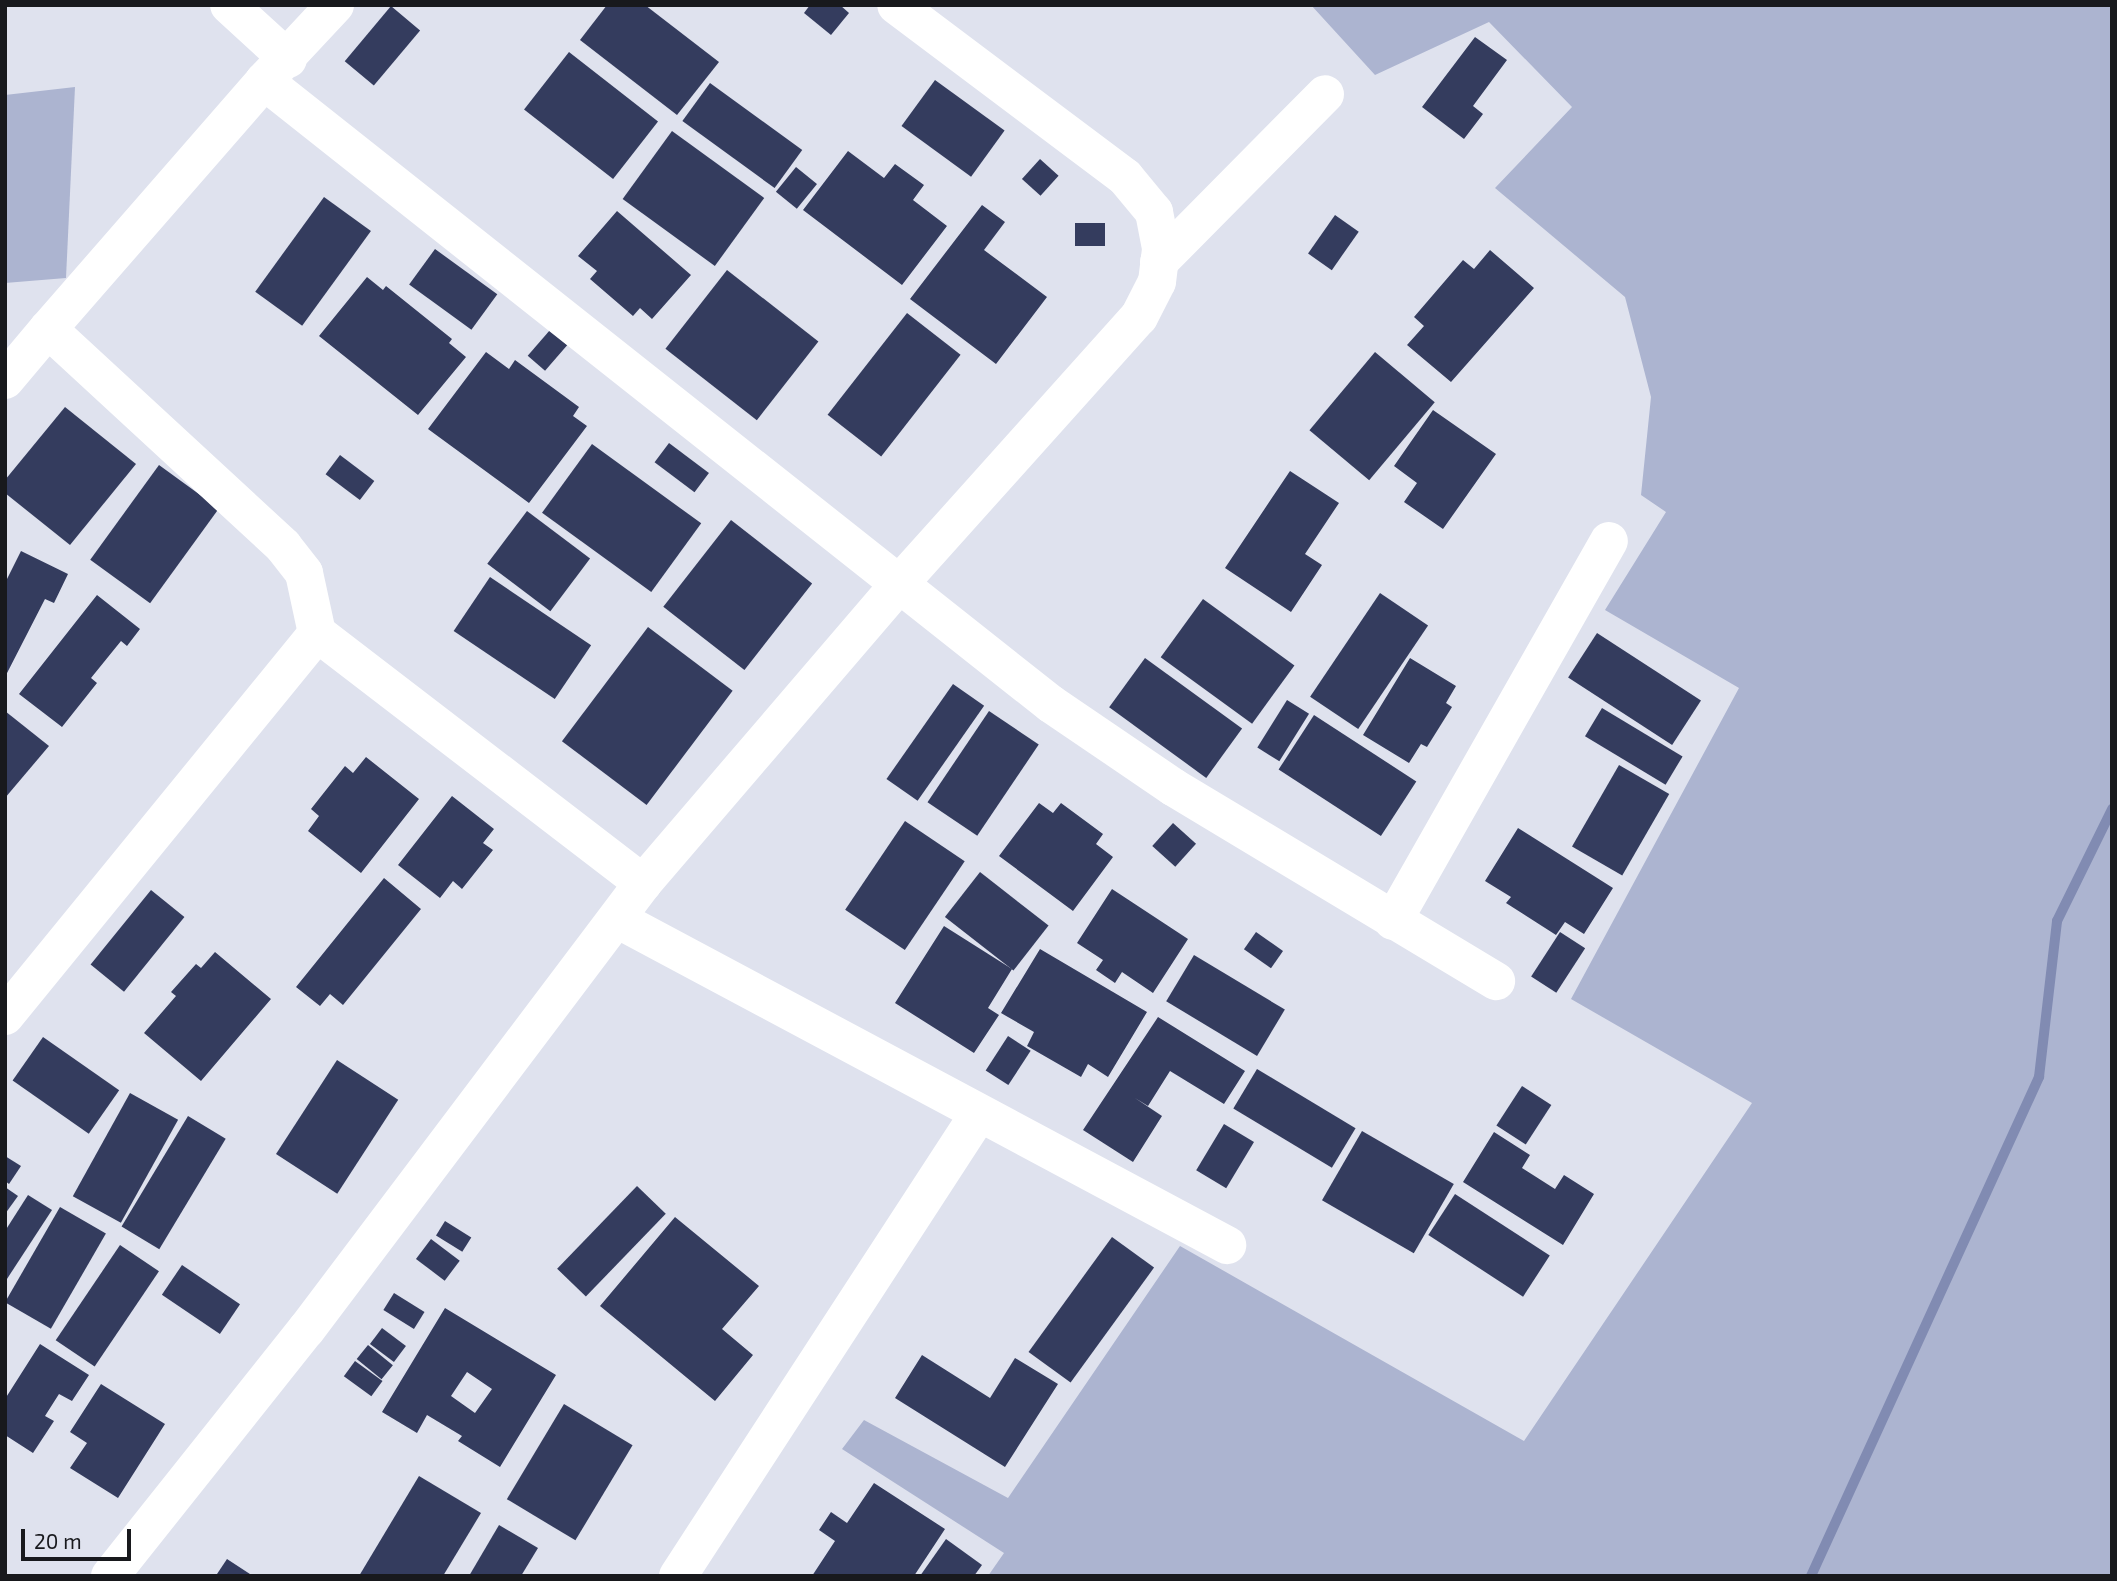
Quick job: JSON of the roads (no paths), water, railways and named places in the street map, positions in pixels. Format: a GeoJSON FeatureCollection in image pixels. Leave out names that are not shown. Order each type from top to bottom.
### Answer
{"type":"FeatureCollection","features":[{"type":"Feature","properties":{"kind":"street"},"geometry":{"type":"LineString","coordinates":[[229,5],[276,70],[1051,704],[1173,788],[1496,981]]}},
{"type":"Feature","properties":{"kind":"street"},"geometry":{"type":"LineString","coordinates":[[5,380],[335,5]]}},
{"type":"Feature","properties":{"kind":"street"},"geometry":{"type":"LineString","coordinates":[[110,1576],[298,1340],[643,883],[900,583],[1139,317],[1157,282],[1159,262],[1154,212],[1125,177],[896,5]]}},
{"type":"Feature","properties":{"kind":"street"},"geometry":{"type":"LineString","coordinates":[[1159,262],[1325,94]]}},
{"type":"Feature","properties":{"kind":"street"},"geometry":{"type":"LineString","coordinates":[[48,329],[283,546],[304,573],[317,633],[643,883]]}},
{"type":"Feature","properties":{"kind":"street"},"geometry":{"type":"LineString","coordinates":[[1392,921],[1609,541]]}},
{"type":"Feature","properties":{"kind":"street"},"geometry":{"type":"LineString","coordinates":[[5,1016],[317,633]]}},
{"type":"Feature","properties":{"kind":"street"},"geometry":{"type":"LineString","coordinates":[[617,919],[978,1115],[1227,1245]]}},
{"type":"Feature","properties":{"kind":"street"},"geometry":{"type":"LineString","coordinates":[[678,1576],[978,1115]]}},
{"type":"Feature","properties":{"kind":"waterway"},"geometry":{"type":"LineString","coordinates":[[1811,1576],[2039,1077],[2057,921],[2112,809]]}}]}
